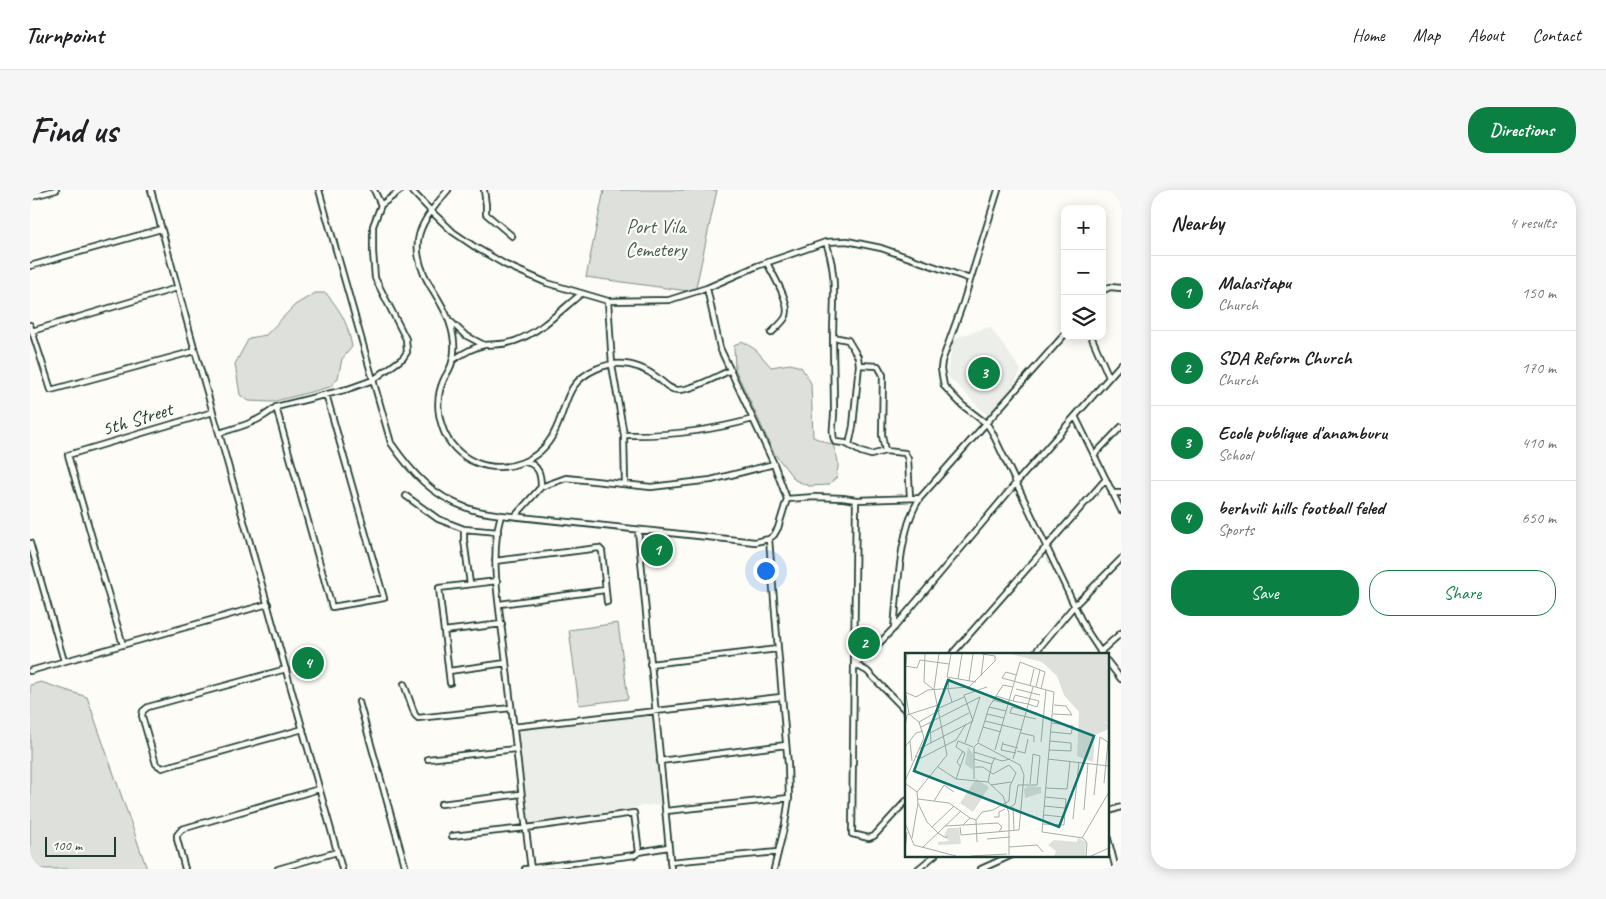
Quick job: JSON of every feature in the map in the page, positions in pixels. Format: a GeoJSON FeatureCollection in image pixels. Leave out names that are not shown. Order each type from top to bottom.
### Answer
{"type":"FeatureCollection","features":[{"type":"Feature","properties":{"kind":"street"},"geometry":{"type":"LineString","coordinates":[[30,197],[56,190]]}},
{"type":"Feature","properties":{"kind":"street"},"geometry":{"type":"LineString","coordinates":[[150,190],[342,869]]}},
{"type":"Feature","properties":{"kind":"street"},"geometry":{"type":"LineString","coordinates":[[319,190],[390,443],[410,470],[442,498],[468,509],[502,515],[755,542],[774,536],[787,499],[774,464],[720,348],[707,288]]}},
{"type":"Feature","properties":{"kind":"street"},"geometry":{"type":"LineString","coordinates":[[374,190],[381,206]]}},
{"type":"Feature","properties":{"kind":"street"},"geometry":{"type":"LineString","coordinates":[[219,433],[243,427],[276,407],[373,380],[403,358],[407,352],[407,345],[375,278],[373,226],[381,206],[401,190]]}},
{"type":"Feature","properties":{"kind":"street"},"geometry":{"type":"LineString","coordinates":[[411,190],[453,232],[506,265],[547,283],[608,301],[669,300],[707,288],[767,263],[826,242],[847,241],[881,248],[970,279]]}},
{"type":"Feature","properties":{"kind":"street"},"geometry":{"type":"LineString","coordinates":[[448,190],[430,211],[417,239],[418,252],[428,283],[450,321],[466,335],[484,346]]}},
{"type":"Feature","properties":{"kind":"street"},"geometry":{"type":"LineString","coordinates":[[484,190],[486,214],[512,236]]}},
{"type":"Feature","properties":{"kind":"street"},"geometry":{"type":"LineString","coordinates":[[998,190],[942,361],[941,376],[944,386],[962,405],[987,424],[997,439],[1074,606],[1101,653],[1121,633]]}},
{"type":"Feature","properties":{"kind":"street"},"geometry":{"type":"LineString","coordinates":[[30,266],[161,229]]}},
{"type":"Feature","properties":{"kind":"street"},"geometry":{"type":"LineString","coordinates":[[826,242],[833,262],[836,293],[833,337],[835,413],[832,437],[835,442],[845,443],[871,455],[885,451],[905,453],[908,459],[910,498]]}},
{"type":"Feature","properties":{"kind":"street"},"geometry":{"type":"LineString","coordinates":[[767,263],[781,290],[788,311],[786,318],[771,332]]}},
{"type":"Feature","properties":{"kind":"street"},"geometry":{"type":"LineString","coordinates":[[32,331],[177,288]]}},
{"type":"Feature","properties":{"kind":"street"},"geometry":{"type":"LineString","coordinates":[[1106,290],[1121,288]]}},
{"type":"Feature","properties":{"kind":"street"},"geometry":{"type":"LineString","coordinates":[[453,360],[484,346],[505,344],[523,338],[542,326],[580,294]]}},
{"type":"Feature","properties":{"kind":"street"},"geometry":{"type":"LineString","coordinates":[[608,301],[612,365],[624,435],[625,484]]}},
{"type":"Feature","properties":{"kind":"street"},"geometry":{"type":"LineString","coordinates":[[450,321],[454,345],[453,360],[442,385],[438,403],[441,424],[451,444],[470,460],[489,466],[507,467],[526,462],[532,463],[540,475],[541,487]]}},
{"type":"Feature","properties":{"kind":"street"},"geometry":{"type":"LineString","coordinates":[[30,325],[51,390],[194,351]]}},
{"type":"Feature","properties":{"kind":"street"},"geometry":{"type":"LineString","coordinates":[[833,337],[848,340],[858,357],[854,426],[849,445]]}},
{"type":"Feature","properties":{"kind":"street"},"geometry":{"type":"LineString","coordinates":[[894,628],[906,530],[912,509],[1061,339]]}},
{"type":"Feature","properties":{"kind":"street"},"geometry":{"type":"LineString","coordinates":[[1093,340],[1109,377]]}},
{"type":"Feature","properties":{"kind":"street"},"geometry":{"type":"LineString","coordinates":[[526,462],[544,447],[555,432],[570,390],[589,373],[612,365],[626,363],[652,374],[670,388],[680,390],[713,379],[731,370]]}},
{"type":"Feature","properties":{"kind":"street"},"geometry":{"type":"LineString","coordinates":[[854,664],[868,655],[894,628],[1016,482],[1121,364]]}},
{"type":"Feature","properties":{"kind":"street"},"geometry":{"type":"LineString","coordinates":[[859,365],[878,366],[883,375],[882,436],[885,451]]}},
{"type":"Feature","properties":{"kind":"street"},"geometry":{"type":"LineString","coordinates":[[276,407],[332,607],[384,598],[326,394]]}},
{"type":"Feature","properties":{"kind":"street","name":"5th Street"},"geometry":{"type":"LineString","coordinates":[[123,645],[68,455],[213,412]]}},
{"type":"Feature","properties":{"kind":"street"},"geometry":{"type":"LineString","coordinates":[[1075,416],[1121,510]]}},
{"type":"Feature","properties":{"kind":"street"},"geometry":{"type":"LineString","coordinates":[[624,435],[656,436],[694,432],[753,419]]}},
{"type":"Feature","properties":{"kind":"street"},"geometry":{"type":"LineString","coordinates":[[1094,455],[1121,427]]}},
{"type":"Feature","properties":{"kind":"street"},"geometry":{"type":"LineString","coordinates":[[516,516],[541,487],[566,478],[651,487],[712,480],[774,464]]}},
{"type":"Feature","properties":{"kind":"street"},"geometry":{"type":"LineString","coordinates":[[953,653],[1106,479]]}},
{"type":"Feature","properties":{"kind":"street"},"geometry":{"type":"LineString","coordinates":[[1112,493],[1121,492]]}},
{"type":"Feature","properties":{"kind":"street"},"geometry":{"type":"LineString","coordinates":[[406,496],[438,519],[464,529],[498,532]]}},
{"type":"Feature","properties":{"kind":"street"},"geometry":{"type":"LineString","coordinates":[[787,499],[815,497],[856,500],[920,498]]}},
{"type":"Feature","properties":{"kind":"street"},"geometry":{"type":"LineString","coordinates":[[856,500],[852,704],[852,834],[869,838],[874,836],[905,802]]}},
{"type":"Feature","properties":{"kind":"street"},"geometry":{"type":"LineString","coordinates":[[502,515],[495,562],[515,749],[531,869]]}},
{"type":"Feature","properties":{"kind":"street"},"geometry":{"type":"LineString","coordinates":[[464,529],[470,584]]}},
{"type":"Feature","properties":{"kind":"street"},"geometry":{"type":"LineString","coordinates":[[638,530],[671,869]]}},
{"type":"Feature","properties":{"kind":"street"},"geometry":{"type":"LineString","coordinates":[[769,539],[789,798],[774,869]]}},
{"type":"Feature","properties":{"kind":"street"},"geometry":{"type":"LineString","coordinates":[[30,543],[64,661]]}},
{"type":"Feature","properties":{"kind":"street"},"geometry":{"type":"LineString","coordinates":[[495,562],[599,548],[602,551],[607,602]]}},
{"type":"Feature","properties":{"kind":"street"},"geometry":{"type":"LineString","coordinates":[[1035,653],[1074,606],[1121,559]]}},
{"type":"Feature","properties":{"kind":"street"},"geometry":{"type":"LineString","coordinates":[[450,683],[439,588],[497,581]]}},
{"type":"Feature","properties":{"kind":"street"},"geometry":{"type":"LineString","coordinates":[[500,604],[605,590]]}},
{"type":"Feature","properties":{"kind":"street"},"geometry":{"type":"LineString","coordinates":[[30,671],[268,604]]}},
{"type":"Feature","properties":{"kind":"street"},"geometry":{"type":"LineString","coordinates":[[444,631],[502,624]]}},
{"type":"Feature","properties":{"kind":"street"},"geometry":{"type":"LineString","coordinates":[[650,664],[778,649]]}},
{"type":"Feature","properties":{"kind":"street"},"geometry":{"type":"LineString","coordinates":[[1108,662],[1121,679]]}},
{"type":"Feature","properties":{"kind":"street"},"geometry":{"type":"LineString","coordinates":[[449,671],[506,663]]}},
{"type":"Feature","properties":{"kind":"street"},"geometry":{"type":"LineString","coordinates":[[854,664],[867,671],[905,708]]}},
{"type":"Feature","properties":{"kind":"street"},"geometry":{"type":"LineString","coordinates":[[1108,672],[1112,668]]}},
{"type":"Feature","properties":{"kind":"street"},"geometry":{"type":"LineString","coordinates":[[286,669],[148,707],[143,711],[142,716],[156,764],[162,768],[303,729]]}},
{"type":"Feature","properties":{"kind":"street"},"geometry":{"type":"LineString","coordinates":[[404,684],[415,715],[418,718],[511,708]]}},
{"type":"Feature","properties":{"kind":"street"},"geometry":{"type":"LineString","coordinates":[[513,727],[781,697]]}},
{"type":"Feature","properties":{"kind":"street"},"geometry":{"type":"LineString","coordinates":[[359,702],[406,869]]}},
{"type":"Feature","properties":{"kind":"street"},"geometry":{"type":"LineString","coordinates":[[660,761],[786,745]]}},
{"type":"Feature","properties":{"kind":"street"},"geometry":{"type":"LineString","coordinates":[[428,759],[515,749]]}},
{"type":"Feature","properties":{"kind":"street"},"geometry":{"type":"LineString","coordinates":[[185,869],[177,838],[179,832],[185,826],[319,790]]}},
{"type":"Feature","properties":{"kind":"street"},"geometry":{"type":"LineString","coordinates":[[441,804],[521,794]]}},
{"type":"Feature","properties":{"kind":"street"},"geometry":{"type":"LineString","coordinates":[[666,811],[789,798]]}},
{"type":"Feature","properties":{"kind":"street"},"geometry":{"type":"LineString","coordinates":[[1108,812],[1121,807]]}},
{"type":"Feature","properties":{"kind":"street"},"geometry":{"type":"LineString","coordinates":[[452,836],[634,813],[639,852]]}},
{"type":"Feature","properties":{"kind":"street"},"geometry":{"type":"LineString","coordinates":[[1108,838],[1116,869]]}},
{"type":"Feature","properties":{"kind":"street"},"geometry":{"type":"LineString","coordinates":[[525,869],[635,854],[668,847]]}},
{"type":"Feature","properties":{"kind":"street"},"geometry":{"type":"LineString","coordinates":[[278,869],[337,852]]}},
{"type":"Feature","properties":{"kind":"street"},"geometry":{"type":"LineString","coordinates":[[670,862],[778,852]]}},
{"type":"Feature","properties":{"kind":"street"},"geometry":{"type":"LineString","coordinates":[[918,869],[934,856]]}},
{"type":"Feature","properties":{"kind":"street"},"geometry":{"type":"LineString","coordinates":[[981,869],[1010,856]]}},
{"type":"Feature","properties":{"kind":"shaded area"},"geometry":{"type":"Polygon","coordinates":[[[990,327],[1021,370],[1010,392],[987,415],[947,375],[954,338],[990,327]]]}},
{"type":"Feature","properties":{"kind":"shaded area"},"geometry":{"type":"Polygon","coordinates":[[[655,712],[665,804],[643,806],[526,828],[513,727],[655,712]]]}},
{"type":"Feature","properties":{"kind":"green space","name":"Port Vila Cemetery"},"geometry":{"type":"Polygon","coordinates":[[[604,190],[717,190],[695,292],[586,277],[604,190]]]}},
{"type":"Feature","properties":{"kind":"green space"},"geometry":{"type":"Polygon","coordinates":[[[315,293],[326,293],[340,312],[348,330],[352,347],[342,359],[338,378],[330,387],[272,402],[249,401],[240,395],[235,364],[249,338],[266,335],[295,305],[315,293]]]}},
{"type":"Feature","properties":{"kind":"green space"},"geometry":{"type":"Polygon","coordinates":[[[742,341],[756,350],[771,367],[790,364],[801,367],[811,383],[813,437],[833,445],[838,459],[836,474],[838,476],[828,485],[809,486],[795,480],[774,453],[735,369],[734,346],[742,341]]]}},
{"type":"Feature","properties":{"kind":"green space"},"geometry":{"type":"Polygon","coordinates":[[[618,623],[628,699],[579,705],[569,630],[618,623]]]}},
{"type":"Feature","properties":{"kind":"green space"},"geometry":{"type":"Polygon","coordinates":[[[41,682],[87,697],[147,869],[30,869],[30,685],[41,682]]]}},
{"type":"Feature","properties":{"kind":"place","name":"Ecole publique d'anamburu"},"geometry":{"type":"Point","coordinates":[984,373]}},
{"type":"Feature","properties":{"kind":"place","name":"Malasitapu"},"geometry":{"type":"Point","coordinates":[657,550]}},
{"type":"Feature","properties":{"kind":"place","name":"SDA Reform Church"},"geometry":{"type":"Point","coordinates":[864,643]}},
{"type":"Feature","properties":{"kind":"place","name":"berhvili hills football feled"},"geometry":{"type":"Point","coordinates":[308,663]}}]}
